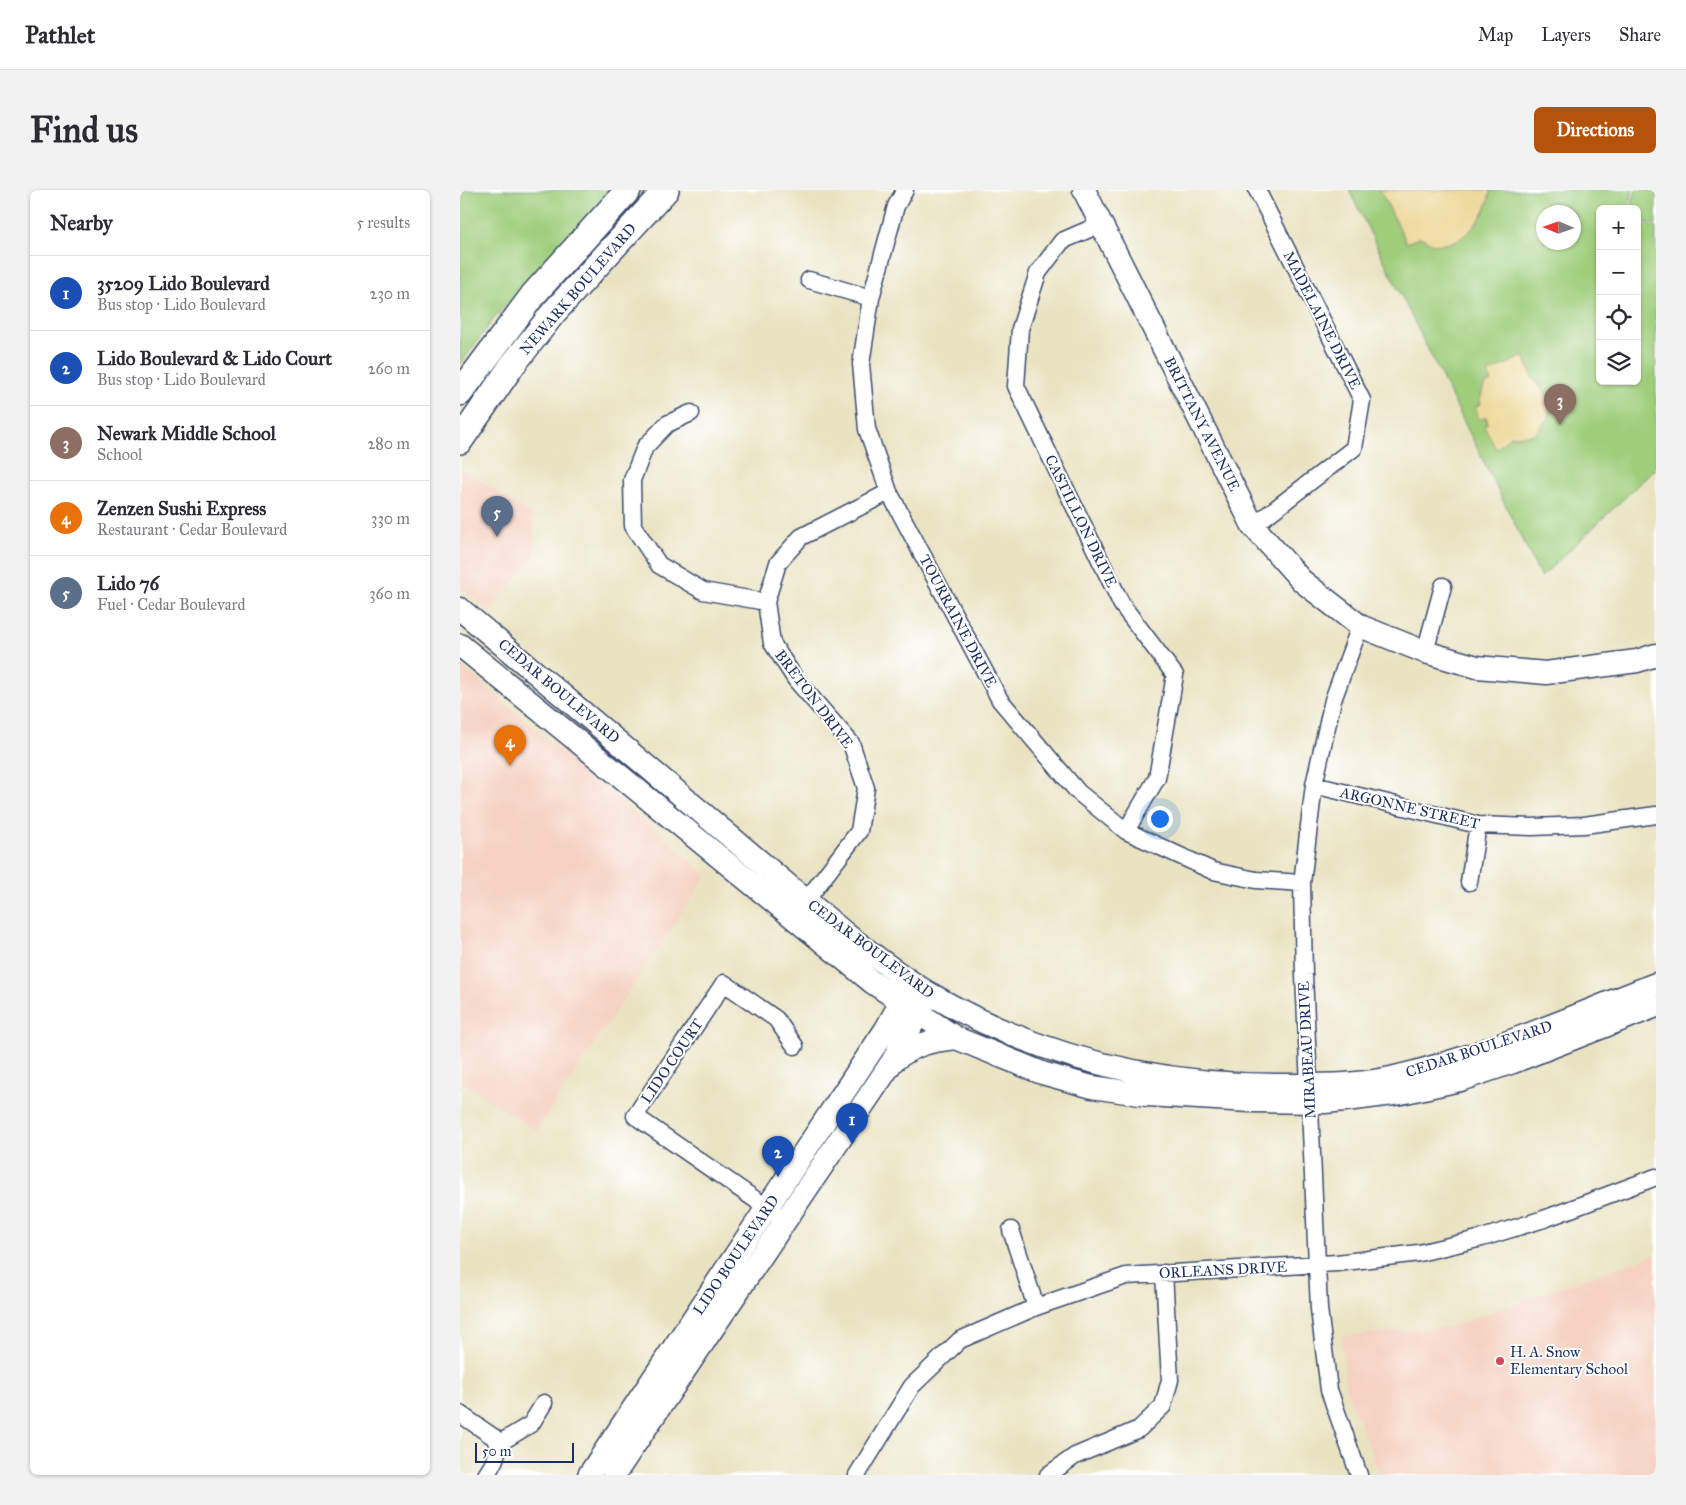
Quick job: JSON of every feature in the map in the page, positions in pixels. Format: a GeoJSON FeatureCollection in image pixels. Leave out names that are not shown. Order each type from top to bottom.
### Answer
{"type":"FeatureCollection","features":[{"type":"Feature","properties":{"kind":"main road","name":"NEWARK BOULEVARD"},"geometry":{"type":"LineString","coordinates":[[460,393],[533,295],[628,190]]}},
{"type":"Feature","properties":{"kind":"main road","name":"NEWARK BOULEVARD"},"geometry":{"type":"LineString","coordinates":[[460,441],[511,367],[554,312],[666,190]]}},
{"type":"Feature","properties":{"kind":"street","name":"TOURRAINE DRIVE"},"geometry":{"type":"LineString","coordinates":[[905,190],[896,206],[870,298],[861,364],[868,429],[889,492],[1000,700],[1078,792],[1126,832],[1214,870],[1256,880],[1302,883]]}},
{"type":"Feature","properties":{"kind":"street","name":"BRITTANY AVENUE"},"geometry":{"type":"LineString","coordinates":[[1084,190],[1253,526],[1302,581],[1360,626],[1425,652],[1477,667],[1546,673],[1637,661],[1656,654]]}},
{"type":"Feature","properties":{"kind":"street","name":"MADELAINE DRIVE"},"geometry":{"type":"LineString","coordinates":[[1253,526],[1354,448],[1362,400],[1257,190]]}},
{"type":"Feature","properties":{"kind":"street","name":"CASTILLON DRIVE"},"geometry":{"type":"LineString","coordinates":[[1100,224],[1062,241],[1038,272],[1020,329],[1016,386],[1122,605],[1175,675],[1157,778],[1126,832]]}},
{"type":"Feature","properties":{"kind":"street"},"geometry":{"type":"LineString","coordinates":[[810,280],[870,298]]}},
{"type":"Feature","properties":{"kind":"street"},"geometry":{"type":"LineString","coordinates":[[691,412],[667,424],[645,447],[632,480],[633,526],[659,565],[703,591],[766,602]]}},
{"type":"Feature","properties":{"kind":"street","name":"BRETON DRIVE"},"geometry":{"type":"LineString","coordinates":[[800,909],[859,831],[866,788],[851,743],[796,680],[772,643],[766,602],[778,563],[801,538],[889,492]]}},
{"type":"Feature","properties":{"kind":"street"},"geometry":{"type":"LineString","coordinates":[[1425,652],[1443,586]]}},
{"type":"Feature","properties":{"kind":"street","name":"CEDAR BOULEVARD"},"geometry":{"type":"LineString","coordinates":[[460,609],[800,909],[859,972],[915,998],[1097,1064],[1147,1075],[1201,1082],[1251,1085],[1354,1100],[1401,1093],[1460,1080],[1513,1062],[1656,1006]]}},
{"type":"Feature","properties":{"kind":"street","name":"MIRABEAU DRIVE"},"geometry":{"type":"LineString","coordinates":[[1359,1475],[1329,1390],[1319,1309],[1302,883],[1314,785],[1333,700],[1360,626]]}},
{"type":"Feature","properties":{"kind":"street","name":"CEDAR BOULEVARD"},"geometry":{"type":"LineString","coordinates":[[460,645],[800,909],[847,935],[956,1038],[1042,1073],[1092,1087],[1147,1095],[1195,1098],[1309,1093],[1389,1078],[1428,1068],[1502,1044],[1656,984]]}},
{"type":"Feature","properties":{"kind":"street","name":"ARGONNE STREET"},"geometry":{"type":"LineString","coordinates":[[1314,785],[1478,825],[1532,827],[1584,825],[1656,815]]}},
{"type":"Feature","properties":{"kind":"street"},"geometry":{"type":"LineString","coordinates":[[1469,882],[1478,825]]}},
{"type":"Feature","properties":{"kind":"street"},"geometry":{"type":"LineString","coordinates":[[859,972],[872,992],[886,1029]]}},
{"type":"Feature","properties":{"kind":"street","name":"LIDO COURT"},"geometry":{"type":"LineString","coordinates":[[776,1214],[635,1116],[724,983],[776,1020],[795,1046]]}},
{"type":"Feature","properties":{"kind":"street","name":"LIDO BOULEVARD"},"geometry":{"type":"LineString","coordinates":[[614,1475],[776,1214],[886,1029],[915,998]]}},
{"type":"Feature","properties":{"kind":"street","name":"LIDO BOULEVARD"},"geometry":{"type":"LineString","coordinates":[[589,1475],[776,1214],[892,1062],[915,998]]}},
{"type":"Feature","properties":{"kind":"street"},"geometry":{"type":"LineString","coordinates":[[892,1062],[911,1048],[927,1042],[956,1038]]}},
{"type":"Feature","properties":{"kind":"street","name":"ORLEANS DRIVE"},"geometry":{"type":"LineString","coordinates":[[857,1475],[912,1386],[960,1340],[1036,1307],[1126,1276],[1317,1265],[1419,1253],[1482,1238],[1544,1219],[1656,1178]]}},
{"type":"Feature","properties":{"kind":"street"},"geometry":{"type":"LineString","coordinates":[[1010,1230],[1036,1307]]}},
{"type":"Feature","properties":{"kind":"street"},"geometry":{"type":"LineString","coordinates":[[1048,1475],[1075,1456],[1139,1429],[1163,1406],[1170,1380],[1164,1273]]}},
{"type":"Feature","properties":{"kind":"street"},"geometry":{"type":"LineString","coordinates":[[498,1444],[531,1424],[544,1403]]}},
{"type":"Feature","properties":{"kind":"street"},"geometry":{"type":"LineString","coordinates":[[460,1414],[495,1438],[498,1444],[494,1462],[486,1475]]}},
{"type":"Feature","properties":{"kind":"shaded area"},"geometry":{"type":"Polygon","coordinates":[[[463,469],[534,517],[534,558],[489,612],[460,587],[460,474],[463,469]]]}},
{"type":"Feature","properties":{"kind":"shaded area"},"geometry":{"type":"Polygon","coordinates":[[[460,665],[707,875],[536,1131],[460,1081],[460,665]]]}},
{"type":"Feature","properties":{"kind":"shaded area","name":"H. A. Snow Elementary School"},"geometry":{"type":"Polygon","coordinates":[[[1656,1254],[1656,1475],[1380,1475],[1345,1387],[1342,1336],[1449,1327],[1656,1254]]]}},
{"type":"Feature","properties":{"kind":"green space"},"geometry":{"type":"Polygon","coordinates":[[[460,190],[613,190],[495,317],[460,365],[460,190]]]}},
{"type":"Feature","properties":{"kind":"green space"},"geometry":{"type":"Polygon","coordinates":[[[1349,190],[1380,190],[1407,243],[1420,237],[1444,242],[1456,239],[1466,233],[1483,214],[1490,190],[1633,190],[1629,205],[1596,205],[1596,385],[1641,385],[1641,223],[1656,228],[1656,468],[1541,577],[1349,190]],[[1524,356],[1492,381],[1481,404],[1475,408],[1485,417],[1488,423],[1484,425],[1502,441],[1511,436],[1532,435],[1540,384],[1533,379],[1524,356]]]}},
{"type":"Feature","properties":{"kind":"green space"},"geometry":{"type":"Polygon","coordinates":[[[1636,190],[1656,191],[1656,225],[1641,221],[1641,205],[1632,205],[1636,190]]]}},
{"type":"Feature","properties":{"kind":"sand"},"geometry":{"type":"Polygon","coordinates":[[[1380,190],[1490,190],[1485,210],[1464,236],[1444,244],[1434,244],[1420,237],[1407,243],[1380,190]]]}},
{"type":"Feature","properties":{"kind":"sand"},"geometry":{"type":"Polygon","coordinates":[[[1524,356],[1533,379],[1548,396],[1550,404],[1548,418],[1538,431],[1532,435],[1511,436],[1496,449],[1484,425],[1488,423],[1486,417],[1480,420],[1475,408],[1481,404],[1480,400],[1484,385],[1492,381],[1488,373],[1524,356]]]}},
{"type":"Feature","properties":{"kind":"place","name":"Newark Middle School"},"geometry":{"type":"Point","coordinates":[1560,425]}},
{"type":"Feature","properties":{"kind":"place","name":"Lido 76"},"geometry":{"type":"Point","coordinates":[497,537]}},
{"type":"Feature","properties":{"kind":"place","name":"Zenzen Sushi Express"},"geometry":{"type":"Point","coordinates":[510,766]}},
{"type":"Feature","properties":{"kind":"place","name":"35209 Lido Boulevard"},"geometry":{"type":"Point","coordinates":[852,1144]}},
{"type":"Feature","properties":{"kind":"place","name":"Lido Boulevard & Lido Court"},"geometry":{"type":"Point","coordinates":[778,1177]}},
{"type":"Feature","properties":{"kind":"place","name":"H. A. Snow Elementary School"},"geometry":{"type":"Point","coordinates":[1500,1361]}}]}
